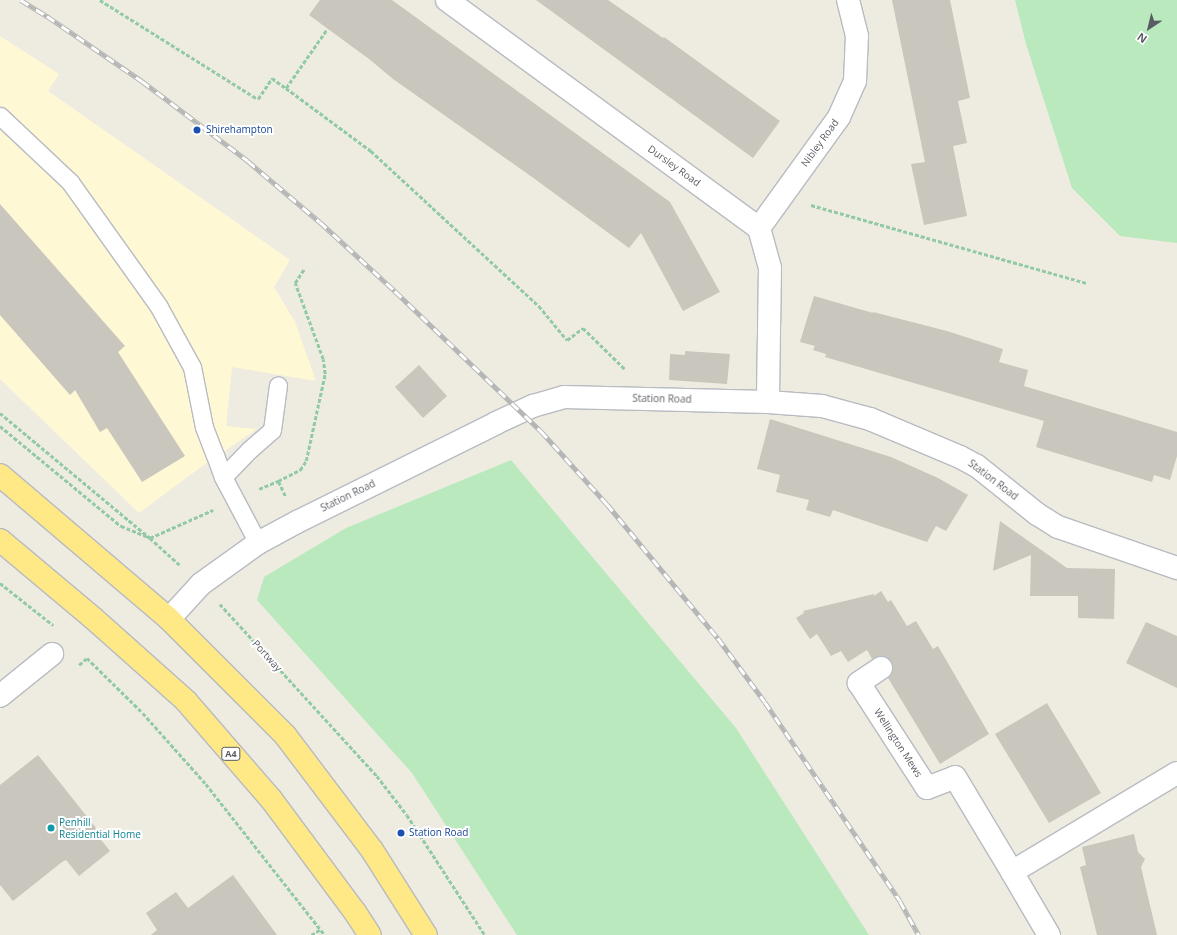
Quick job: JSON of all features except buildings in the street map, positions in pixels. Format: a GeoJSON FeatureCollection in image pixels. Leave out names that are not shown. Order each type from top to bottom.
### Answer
{"type":"FeatureCollection","features":[{"type":"Feature","properties":{"kind":"highway"},"geometry":{"type":"LineString","coordinates":[[0,475],[169,619],[285,735],[372,850],[426,935]]}},
{"type":"Feature","properties":{"kind":"highway","name":"A4"},"geometry":{"type":"LineString","coordinates":[[0,540],[93,618],[186,701],[271,799],[355,912],[370,935]]}},
{"type":"Feature","properties":{"kind":"street","name":"Dursley Road"},"geometry":{"type":"LineString","coordinates":[[447,0],[759,228]]}},
{"type":"Feature","properties":{"kind":"street","name":"Nibley Road"},"geometry":{"type":"LineString","coordinates":[[759,228],[839,118],[855,81],[857,36],[848,0]]}},
{"type":"Feature","properties":{"kind":"street"},"geometry":{"type":"LineString","coordinates":[[759,228],[770,268],[768,402]]}},
{"type":"Feature","properties":{"kind":"street","name":"Station Road"},"geometry":{"type":"LineString","coordinates":[[169,619],[201,584],[258,543],[489,426],[533,406],[564,397],[768,402],[822,406],[870,419],[960,457],[977,466],[1037,514],[1058,527],[1177,568]]}},
{"type":"Feature","properties":{"kind":"street"},"geometry":{"type":"LineString","coordinates":[[0,696],[52,654]]}},
{"type":"Feature","properties":{"kind":"street","name":"Wellington Mews"},"geometry":{"type":"LineString","coordinates":[[881,668],[859,683],[927,788],[955,777],[1049,935]]}},
{"type":"Feature","properties":{"kind":"street"},"geometry":{"type":"LineString","coordinates":[[1012,872],[1177,773]]}},
{"type":"Feature","properties":{"kind":"lane"},"geometry":{"type":"LineString","coordinates":[[0,116],[70,182],[159,306],[192,367],[204,427],[223,477],[258,543]]}},
{"type":"Feature","properties":{"kind":"lane"},"geometry":{"type":"LineString","coordinates":[[223,477],[249,450],[272,430],[278,385]]}},
{"type":"Feature","properties":{"kind":"path"},"geometry":{"type":"LineString","coordinates":[[100,0],[258,99],[272,78],[286,88],[371,151],[539,306],[568,340],[583,328],[656,399]]}},
{"type":"Feature","properties":{"kind":"path"},"geometry":{"type":"LineString","coordinates":[[286,88],[328,29]]}},
{"type":"Feature","properties":{"kind":"path"},"geometry":{"type":"LineString","coordinates":[[782,197],[1086,283]]}},
{"type":"Feature","properties":{"kind":"path"},"geometry":{"type":"LineString","coordinates":[[297,522],[278,480],[300,470],[306,461],[325,374],[323,359],[295,283],[304,269]]}},
{"type":"Feature","properties":{"kind":"path"},"geometry":{"type":"LineString","coordinates":[[0,412],[150,538]]}},
{"type":"Feature","properties":{"kind":"path","name":"Portway"},"geometry":{"type":"LineString","coordinates":[[0,426],[121,526],[150,538],[201,584],[377,776],[407,815],[485,935]]}},
{"type":"Feature","properties":{"kind":"path"},"geometry":{"type":"LineString","coordinates":[[0,583],[54,626],[39,644],[72,672],[87,658],[143,713],[206,784],[325,935]]}},
{"type":"Feature","properties":{"kind":"path"},"geometry":{"type":"LineString","coordinates":[[312,935],[321,929]]}},
{"type":"Feature","properties":{"kind":"shaded area"},"geometry":{"type":"Polygon","coordinates":[[[0,36],[59,74],[48,91],[290,260],[274,287],[295,322],[316,381],[232,367],[226,426],[257,429],[201,467],[139,513],[0,379],[0,36]]]}},
{"type":"Feature","properties":{"kind":"green space"},"geometry":{"type":"Polygon","coordinates":[[[1015,0],[1177,0],[1177,243],[1120,236],[1072,188],[1026,44],[1015,0]]]}},
{"type":"Feature","properties":{"kind":"green space"},"geometry":{"type":"Polygon","coordinates":[[[511,460],[736,728],[869,935],[517,935],[412,773],[257,600],[264,577],[346,528],[511,460]]]}},
{"type":"Feature","properties":{"kind":"railway"},"geometry":{"type":"LineString","coordinates":[[21,0],[142,81],[248,161],[320,222],[395,291],[541,431],[607,504],[718,638],[765,702],[900,901],[919,935]]}},
{"type":"Feature","properties":{"kind":"place","name":"Shirehampton"},"geometry":{"type":"Point","coordinates":[197,130]}},
{"type":"Feature","properties":{"kind":"place","name":"Penhill Residential Home"},"geometry":{"type":"Point","coordinates":[51,828]}},
{"type":"Feature","properties":{"kind":"place","name":"Station Road"},"geometry":{"type":"Point","coordinates":[401,833]}}]}
